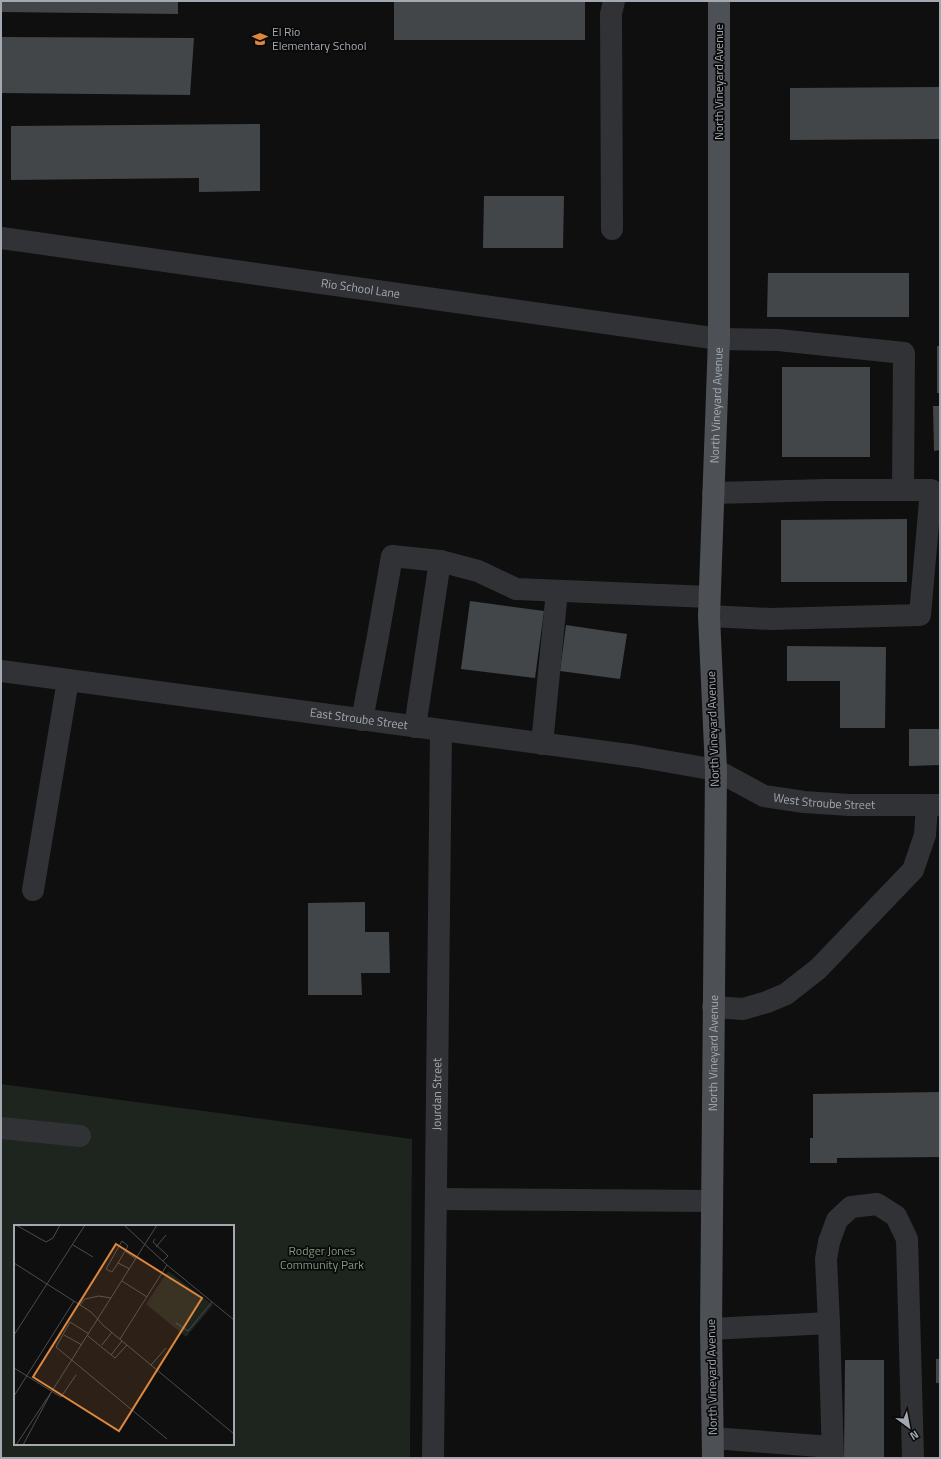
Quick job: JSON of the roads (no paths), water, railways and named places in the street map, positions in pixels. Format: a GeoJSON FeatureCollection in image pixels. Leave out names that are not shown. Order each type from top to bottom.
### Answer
{"type":"FeatureCollection","features":[{"type":"Feature","properties":{"kind":"main road","name":"North Vineyard Avenue"},"geometry":{"type":"LineString","coordinates":[[713,1448],[711,1329],[716,770],[709,606],[719,339],[719,1]]}},
{"type":"Feature","properties":{"kind":"street"},"geometry":{"type":"LineString","coordinates":[[612,229],[611,14],[614,1]]}},
{"type":"Feature","properties":{"kind":"street","name":"Rio School Lane"},"geometry":{"type":"LineString","coordinates":[[1,238],[719,339],[778,340],[904,353],[903,490]]}},
{"type":"Feature","properties":{"kind":"street"},"geometry":{"type":"LineString","coordinates":[[362,720],[392,556],[440,561],[478,572],[516,590],[557,591],[709,606],[771,619],[920,615],[931,490],[826,490],[713,493]]}},
{"type":"Feature","properties":{"kind":"street"},"geometry":{"type":"LineString","coordinates":[[416,727],[440,561]]}},
{"type":"Feature","properties":{"kind":"street"},"geometry":{"type":"LineString","coordinates":[[542,744],[557,591]]}},
{"type":"Feature","properties":{"kind":"street","name":"East Stroube Street"},"geometry":{"type":"LineString","coordinates":[[1,671],[636,756],[716,770]]}},
{"type":"Feature","properties":{"kind":"street"},"geometry":{"type":"LineString","coordinates":[[34,890],[68,680]]}},
{"type":"Feature","properties":{"kind":"street","name":"Jourdan Street"},"geometry":{"type":"LineString","coordinates":[[433,1458],[441,731]]}},
{"type":"Feature","properties":{"kind":"street","name":"West Stroube Street"},"geometry":{"type":"LineString","coordinates":[[716,770],[764,796],[804,802],[849,805],[934,805]]}},
{"type":"Feature","properties":{"kind":"street"},"geometry":{"type":"LineString","coordinates":[[713,1007],[743,1009],[767,1002],[786,994],[818,969],[913,870],[934,805]]}},
{"type":"Feature","properties":{"kind":"street"},"geometry":{"type":"LineString","coordinates":[[1,1128],[80,1136]]}},
{"type":"Feature","properties":{"kind":"street"},"geometry":{"type":"LineString","coordinates":[[436,1199],[712,1201]]}},
{"type":"Feature","properties":{"kind":"street"},"geometry":{"type":"LineString","coordinates":[[713,1448],[833,1453],[826,1259],[829,1242],[837,1220],[851,1207],[877,1204],[896,1216],[907,1239],[913,1458]]}},
{"type":"Feature","properties":{"kind":"street"},"geometry":{"type":"LineString","coordinates":[[711,1329],[829,1323]]}},
{"type":"Feature","properties":{"kind":"place","name":"El Rio Elementary School"},"geometry":{"type":"Point","coordinates":[260,39]}},
{"type":"Feature","properties":{"kind":"park label","name":"Rodger Jones Community Park"},"geometry":{"type":"Point","coordinates":[322,1258]}}]}
